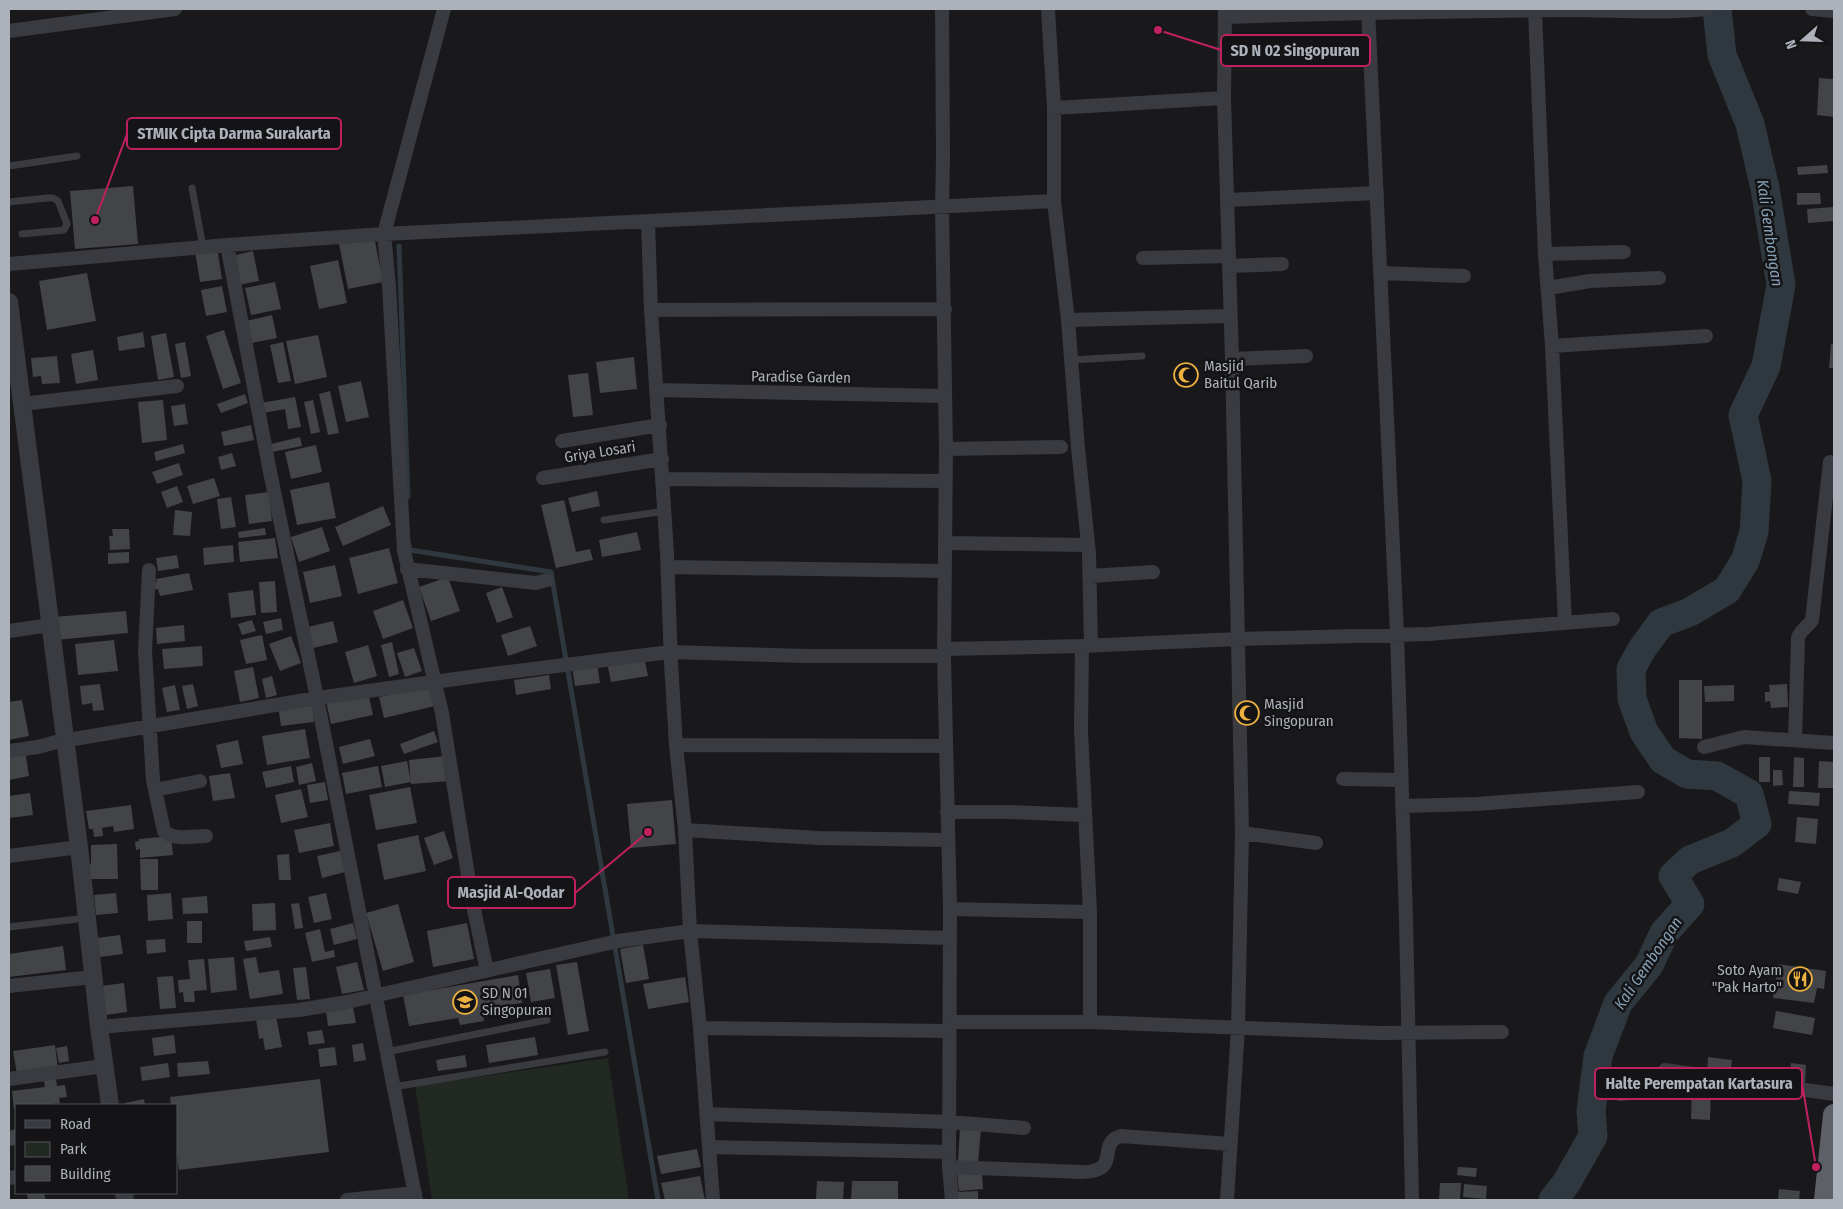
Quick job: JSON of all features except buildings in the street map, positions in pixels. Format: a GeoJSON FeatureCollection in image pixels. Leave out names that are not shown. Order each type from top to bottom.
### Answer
{"type":"FeatureCollection","features":[{"type":"Feature","properties":{"kind":"highway"},"geometry":{"type":"LineString","coordinates":[[1825,1200],[1834,1115]]}},
{"type":"Feature","properties":{"kind":"street"},"geometry":{"type":"LineString","coordinates":[[9,31],[176,9]]}},
{"type":"Feature","properties":{"kind":"street"},"geometry":{"type":"LineString","coordinates":[[444,9],[384,234],[389,286],[400,500],[407,569],[436,682],[472,900],[487,971]]}},
{"type":"Feature","properties":{"kind":"street"},"geometry":{"type":"LineString","coordinates":[[942,9],[942,208],[946,450],[944,653],[950,909],[949,1167],[952,1200]]}},
{"type":"Feature","properties":{"kind":"street"},"geometry":{"type":"LineString","coordinates":[[1048,9],[1054,108],[1054,201],[1068,320],[1088,545],[1089,576],[1081,730],[1090,912],[1090,1022]]}},
{"type":"Feature","properties":{"kind":"street"},"geometry":{"type":"LineString","coordinates":[[1227,1200],[1238,1028],[1242,833],[1232,359],[1224,98],[1225,13],[1707,9]]}},
{"type":"Feature","properties":{"kind":"street"},"geometry":{"type":"LineString","coordinates":[[1812,9],[1834,11]]}},
{"type":"Feature","properties":{"kind":"street"},"geometry":{"type":"LineString","coordinates":[[1368,11],[1397,634],[1412,1200]]}},
{"type":"Feature","properties":{"kind":"street"},"geometry":{"type":"LineString","coordinates":[[1535,11],[1545,254],[1552,346],[1565,623]]}},
{"type":"Feature","properties":{"kind":"street"},"geometry":{"type":"LineString","coordinates":[[1054,108],[1224,98]]}},
{"type":"Feature","properties":{"kind":"street"},"geometry":{"type":"LineString","coordinates":[[1227,200],[1377,193]]}},
{"type":"Feature","properties":{"kind":"street"},"geometry":{"type":"LineString","coordinates":[[9,264],[227,245],[384,234],[1054,201]]}},
{"type":"Feature","properties":{"kind":"street"},"geometry":{"type":"LineString","coordinates":[[648,222],[651,310],[662,459],[676,745],[685,830],[690,931],[700,1028],[712,1200]]}},
{"type":"Feature","properties":{"kind":"street"},"geometry":{"type":"LineString","coordinates":[[227,245],[270,472],[317,698],[415,1197],[347,1200]]}},
{"type":"Feature","properties":{"kind":"street"},"geometry":{"type":"LineString","coordinates":[[1545,254],[1624,252]]}},
{"type":"Feature","properties":{"kind":"street"},"geometry":{"type":"LineString","coordinates":[[1143,258],[1282,264]]}},
{"type":"Feature","properties":{"kind":"street"},"geometry":{"type":"LineString","coordinates":[[1380,273],[1464,276]]}},
{"type":"Feature","properties":{"kind":"street"},"geometry":{"type":"LineString","coordinates":[[1548,288],[1590,281],[1659,278]]}},
{"type":"Feature","properties":{"kind":"street"},"geometry":{"type":"LineString","coordinates":[[9,302],[10,323],[79,847],[99,1027],[110,1104]]}},
{"type":"Feature","properties":{"kind":"street"},"geometry":{"type":"LineString","coordinates":[[651,310],[945,309]]}},
{"type":"Feature","properties":{"kind":"street"},"geometry":{"type":"LineString","coordinates":[[1068,320],[1230,316]]}},
{"type":"Feature","properties":{"kind":"street"},"geometry":{"type":"LineString","coordinates":[[1552,346],[1706,336]]}},
{"type":"Feature","properties":{"kind":"street"},"geometry":{"type":"LineString","coordinates":[[1232,359],[1306,356]]}},
{"type":"Feature","properties":{"kind":"street"},"geometry":{"type":"LineString","coordinates":[[22,404],[177,386]]}},
{"type":"Feature","properties":{"kind":"street","name":"Paradise Garden"},"geometry":{"type":"LineString","coordinates":[[657,390],[945,396]]}},
{"type":"Feature","properties":{"kind":"street"},"geometry":{"type":"LineString","coordinates":[[562,440],[660,425]]}},
{"type":"Feature","properties":{"kind":"street"},"geometry":{"type":"LineString","coordinates":[[946,450],[1061,447]]}},
{"type":"Feature","properties":{"kind":"street","name":"Griya Losari"},"geometry":{"type":"LineString","coordinates":[[543,478],[662,459]]}},
{"type":"Feature","properties":{"kind":"street"},"geometry":{"type":"LineString","coordinates":[[1795,740],[1798,638],[1799,633],[1809,626],[1812,620],[1830,462]]}},
{"type":"Feature","properties":{"kind":"street"},"geometry":{"type":"LineString","coordinates":[[663,479],[945,481]]}},
{"type":"Feature","properties":{"kind":"street"},"geometry":{"type":"LineString","coordinates":[[945,543],[1088,545]]}},
{"type":"Feature","properties":{"kind":"street"},"geometry":{"type":"LineString","coordinates":[[667,567],[944,571]]}},
{"type":"Feature","properties":{"kind":"street"},"geometry":{"type":"LineString","coordinates":[[407,569],[536,583],[547,580]]}},
{"type":"Feature","properties":{"kind":"street"},"geometry":{"type":"LineString","coordinates":[[149,570],[145,651],[155,790],[164,832],[174,837],[206,836]]}},
{"type":"Feature","properties":{"kind":"street"},"geometry":{"type":"LineString","coordinates":[[1089,576],[1153,572]]}},
{"type":"Feature","properties":{"kind":"street"},"geometry":{"type":"LineString","coordinates":[[9,750],[38,747],[317,698],[670,652],[808,656],[944,653],[1238,639],[1437,634],[1613,620]]}},
{"type":"Feature","properties":{"kind":"street"},"geometry":{"type":"LineString","coordinates":[[9,631],[50,625]]}},
{"type":"Feature","properties":{"kind":"street"},"geometry":{"type":"LineString","coordinates":[[1704,748],[1744,737],[1834,743]]}},
{"type":"Feature","properties":{"kind":"street"},"geometry":{"type":"LineString","coordinates":[[676,745],[945,746]]}},
{"type":"Feature","properties":{"kind":"street"},"geometry":{"type":"LineString","coordinates":[[1343,779],[1401,780]]}},
{"type":"Feature","properties":{"kind":"street"},"geometry":{"type":"LineString","coordinates":[[155,790],[200,781]]}},
{"type":"Feature","properties":{"kind":"street"},"geometry":{"type":"LineString","coordinates":[[1402,806],[1477,804],[1638,792]]}},
{"type":"Feature","properties":{"kind":"street"},"geometry":{"type":"LineString","coordinates":[[947,812],[1084,815]]}},
{"type":"Feature","properties":{"kind":"street"},"geometry":{"type":"LineString","coordinates":[[685,830],[818,838],[882,837],[948,840]]}},
{"type":"Feature","properties":{"kind":"street"},"geometry":{"type":"LineString","coordinates":[[1242,833],[1316,843]]}},
{"type":"Feature","properties":{"kind":"street"},"geometry":{"type":"LineString","coordinates":[[9,856],[79,847]]}},
{"type":"Feature","properties":{"kind":"street"},"geometry":{"type":"LineString","coordinates":[[950,909],[1090,912]]}},
{"type":"Feature","properties":{"kind":"street"},"geometry":{"type":"LineString","coordinates":[[99,1027],[299,1010],[376,996],[618,941],[690,931],[949,938]]}},
{"type":"Feature","properties":{"kind":"street"},"geometry":{"type":"LineString","coordinates":[[9,986],[93,977]]}},
{"type":"Feature","properties":{"kind":"street"},"geometry":{"type":"LineString","coordinates":[[700,1028],[949,1026],[1090,1022],[1407,1033],[1502,1032]]}},
{"type":"Feature","properties":{"kind":"street"},"geometry":{"type":"LineString","coordinates":[[9,1079],[104,1066]]}},
{"type":"Feature","properties":{"kind":"street"},"geometry":{"type":"LineString","coordinates":[[1665,1070],[1834,1094]]}},
{"type":"Feature","properties":{"kind":"street"},"geometry":{"type":"LineString","coordinates":[[707,1114],[949,1122],[1024,1128]]}},
{"type":"Feature","properties":{"kind":"street"},"geometry":{"type":"LineString","coordinates":[[949,1167],[1093,1171],[1104,1166],[1107,1161],[1108,1146],[1111,1141],[1121,1136],[1230,1144]]}},
{"type":"Feature","properties":{"kind":"street"},"geometry":{"type":"LineString","coordinates":[[709,1147],[949,1152]]}},
{"type":"Feature","properties":{"kind":"lane"},"geometry":{"type":"LineString","coordinates":[[9,166],[77,156]]}},
{"type":"Feature","properties":{"kind":"lane"},"geometry":{"type":"LineString","coordinates":[[192,188],[203,247]]}},
{"type":"Feature","properties":{"kind":"lane"},"geometry":{"type":"LineString","coordinates":[[9,202],[53,198],[58,201],[67,224],[64,230],[22,234]]}},
{"type":"Feature","properties":{"kind":"lane"},"geometry":{"type":"LineString","coordinates":[[1071,360],[1142,356]]}},
{"type":"Feature","properties":{"kind":"lane"},"geometry":{"type":"LineString","coordinates":[[604,520],[664,511]]}},
{"type":"Feature","properties":{"kind":"lane"},"geometry":{"type":"LineString","coordinates":[[9,927],[86,918]]}},
{"type":"Feature","properties":{"kind":"lane"},"geometry":{"type":"LineString","coordinates":[[386,1052],[547,1020]]}},
{"type":"Feature","properties":{"kind":"lane"},"geometry":{"type":"LineString","coordinates":[[393,1087],[605,1052]]}},
{"type":"Feature","properties":{"kind":"green space"},"geometry":{"type":"Polygon","coordinates":[[[608,1058],[629,1200],[432,1200],[415,1086],[608,1058]]]}},
{"type":"Feature","properties":{"kind":"waterway","name":"Kali Gembongan"},"geometry":{"type":"LineString","coordinates":[[1553,1200],[1567,1182],[1593,1136],[1591,1111],[1598,1056],[1618,1003],[1649,965],[1664,933],[1690,904],[1673,876],[1690,860],[1732,843],[1757,824],[1749,794],[1717,776],[1687,774],[1663,760],[1644,732],[1632,699],[1631,669],[1642,649],[1661,623],[1690,612],[1727,590],[1745,561],[1754,532],[1757,481],[1743,415],[1766,366],[1781,285],[1765,188],[1750,124],[1722,55],[1717,9]]}},
{"type":"Feature","properties":{"kind":"waterway"},"geometry":{"type":"LineString","coordinates":[[399,246],[408,497]]}},
{"type":"Feature","properties":{"kind":"waterway"},"geometry":{"type":"LineString","coordinates":[[409,545],[410,550],[551,572],[658,1200]]}},
{"type":"Feature","properties":{"kind":"place","name":"SD N 02 Singopuran"},"geometry":{"type":"Point","coordinates":[1158,30]}},
{"type":"Feature","properties":{"kind":"place","name":"STMIK Cipta Darma Surakarta"},"geometry":{"type":"Point","coordinates":[95,220]}},
{"type":"Feature","properties":{"kind":"place","name":"Masjid Baitul Qarib"},"geometry":{"type":"Point","coordinates":[1186,375]}},
{"type":"Feature","properties":{"kind":"place","name":"Masjid Singopuran"},"geometry":{"type":"Point","coordinates":[1247,713]}},
{"type":"Feature","properties":{"kind":"place","name":"Masjid Al-Qodar"},"geometry":{"type":"Point","coordinates":[648,832]}},
{"type":"Feature","properties":{"kind":"place","name":"Soto Ayam \"Pak Harto\""},"geometry":{"type":"Point","coordinates":[1800,979]}},
{"type":"Feature","properties":{"kind":"place","name":"SD N 01 Singopuran"},"geometry":{"type":"Point","coordinates":[465,1002]}},
{"type":"Feature","properties":{"kind":"place","name":"Halte Perempatan Kartasura"},"geometry":{"type":"Point","coordinates":[1816,1167]}}]}
